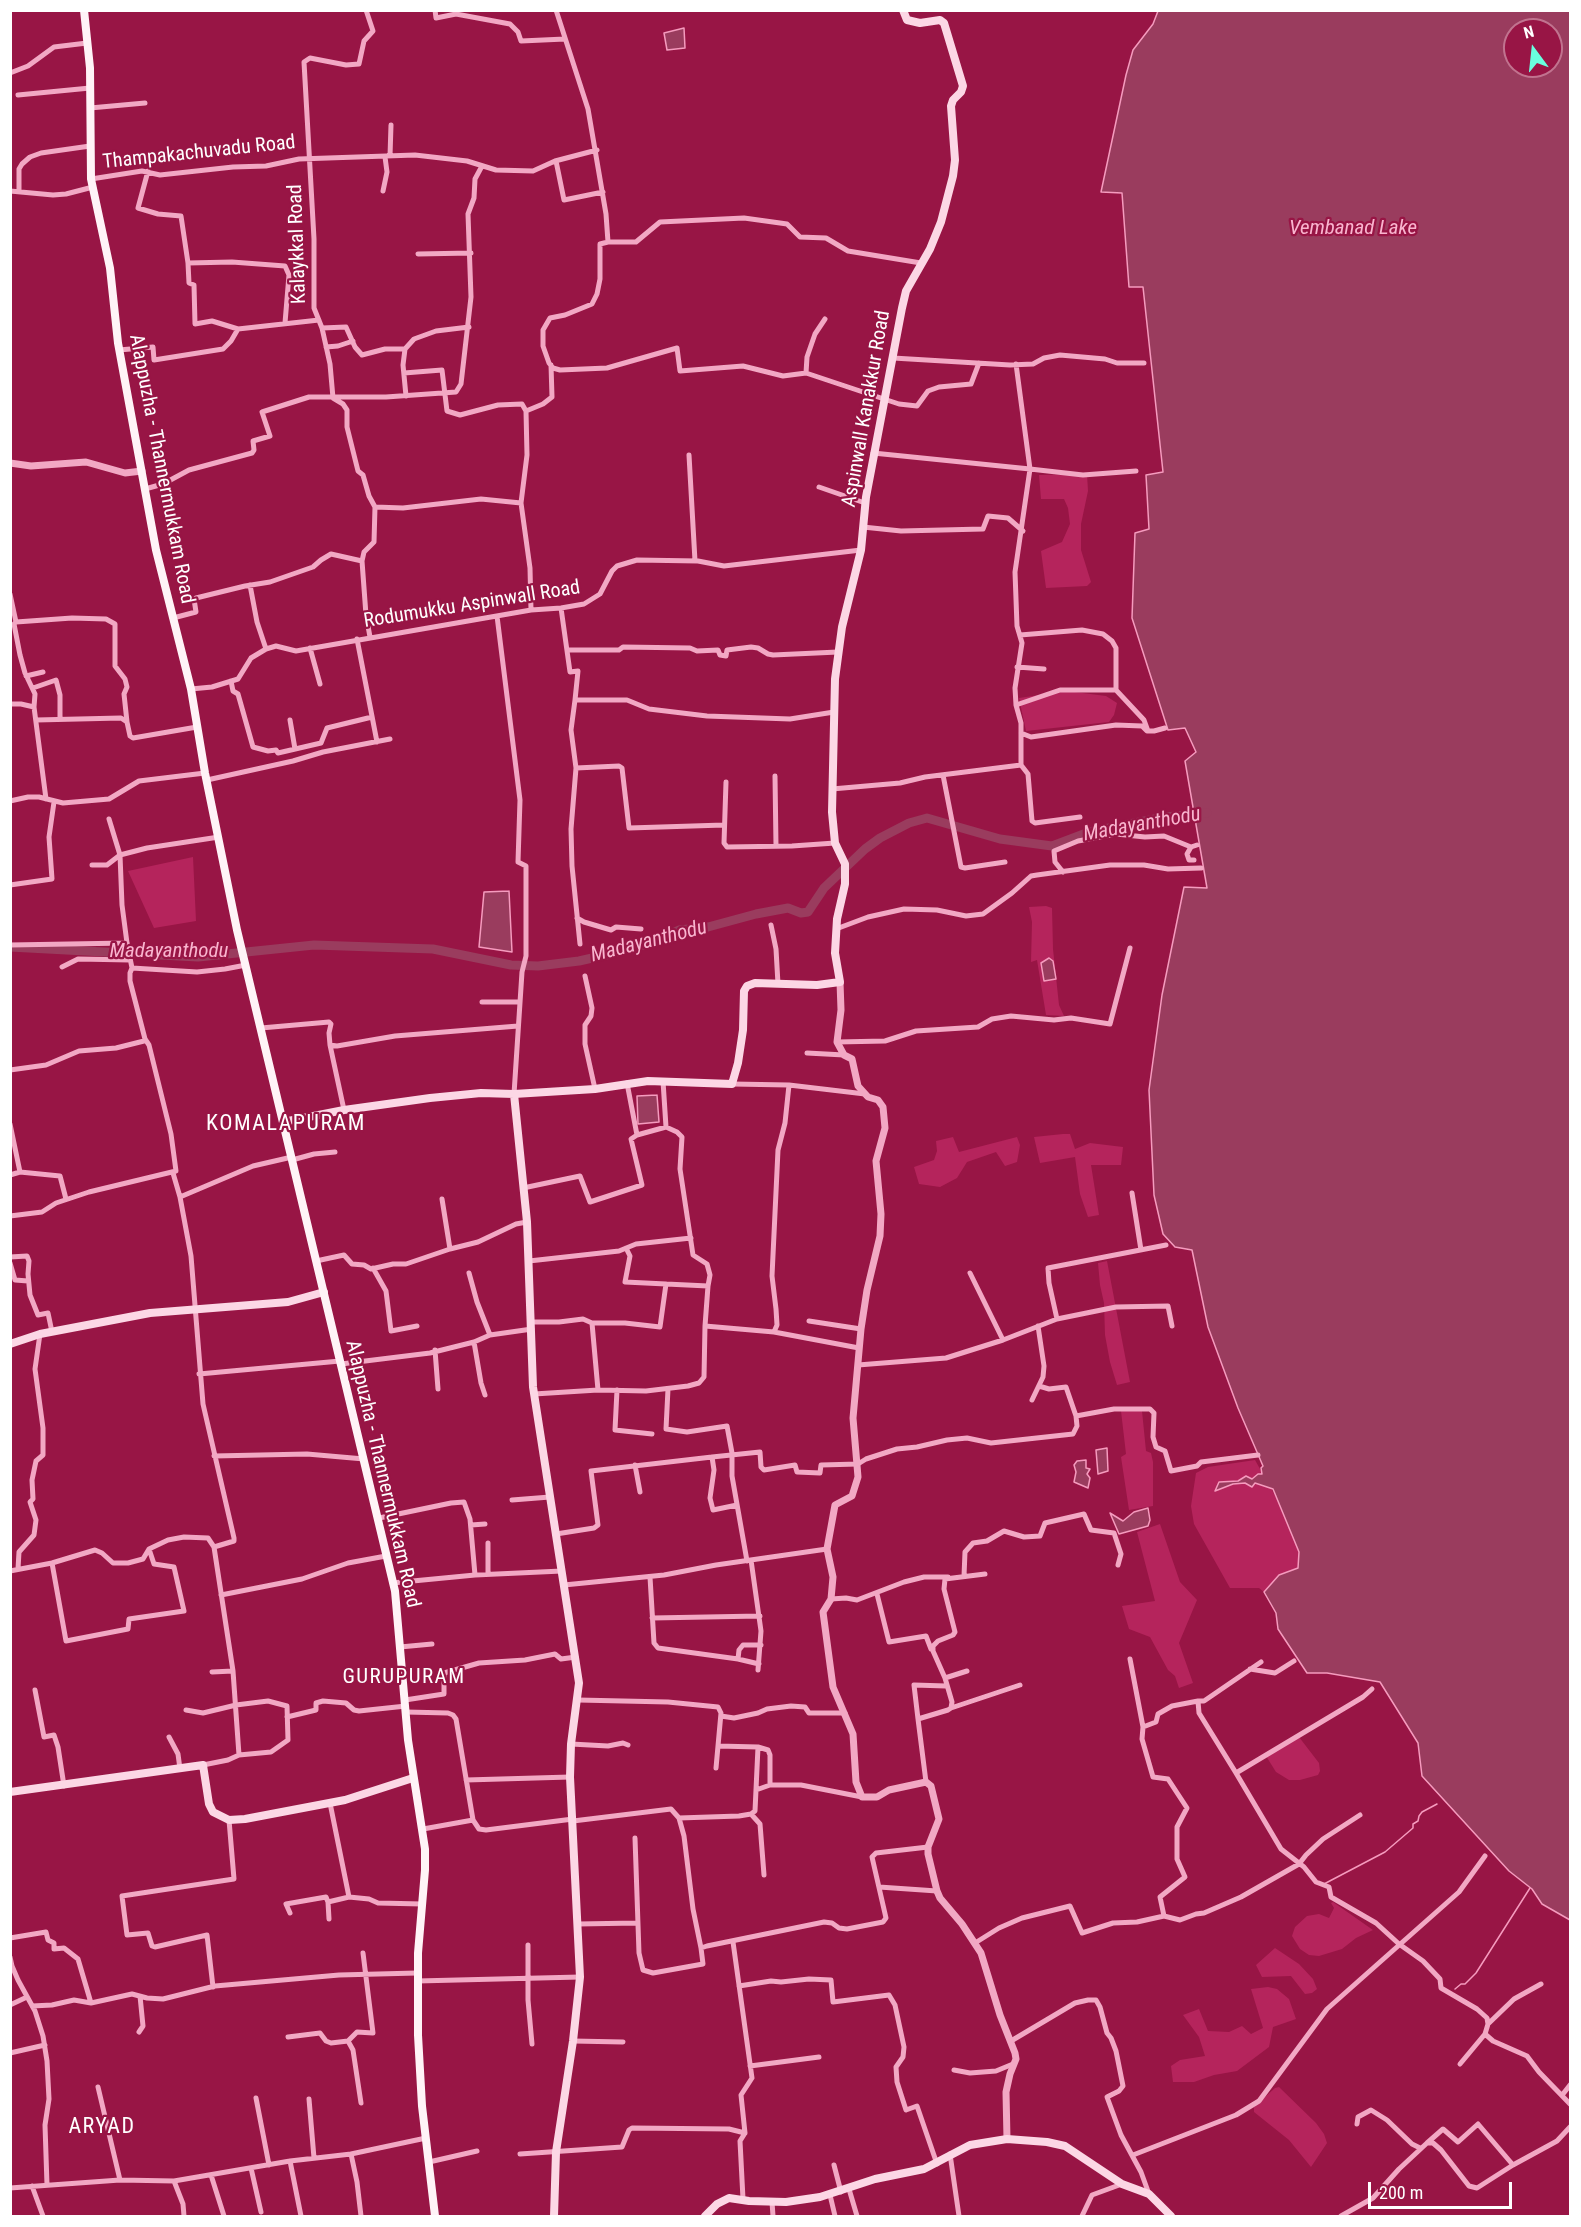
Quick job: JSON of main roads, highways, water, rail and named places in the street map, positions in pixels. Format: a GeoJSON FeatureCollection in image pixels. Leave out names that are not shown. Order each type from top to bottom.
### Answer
{"type":"FeatureCollection","features":[{"type":"Feature","properties":{"kind":"main road","name":"Alappuzha - Thannermukkam Road"},"geometry":{"type":"LineString","coordinates":[[84,10],[90,88],[92,183],[110,268],[119,350],[163,583],[191,689],[237,930],[379,1518],[392,1583],[413,1778],[423,1829],[425,1870],[417,1977],[419,2070],[435,2217]]}},
{"type":"Feature","properties":{"kind":"main road","name":"Aspinwall Kanakkur Road"},"geometry":{"type":"LineString","coordinates":[[514,1094],[595,1089],[627,1083],[663,1081],[732,1084],[738,1063],[743,1030],[744,991],[747,986],[755,983],[817,985],[840,982],[835,952],[845,864],[835,843],[832,789],[838,652],[861,550],[865,503],[873,453],[906,291],[930,249],[941,222],[955,159],[951,106],[963,86],[944,23],[940,20],[920,23],[907,20],[903,10]]}},
{"type":"Feature","properties":{"kind":"main road"},"geometry":{"type":"LineString","coordinates":[[283,1122],[344,1110],[430,1098],[481,1093],[514,1094],[527,1222],[534,1394],[579,1683],[571,1744],[570,1777],[580,1977],[556,2152],[554,2217]]}},
{"type":"Feature","properties":{"kind":"main road"},"geometry":{"type":"LineString","coordinates":[[10,1344],[40,1334],[150,1313],[288,1302],[324,1292]]}},
{"type":"Feature","properties":{"kind":"main road"},"geometry":{"type":"LineString","coordinates":[[10,1792],[203,1765],[209,1804],[213,1812],[229,1820],[263,1817],[330,1803],[413,1778]]}},
{"type":"Feature","properties":{"kind":"main road"},"geometry":{"type":"LineString","coordinates":[[705,2217],[721,2200],[729,2198],[772,2202],[795,2201],[830,2195],[875,2179],[924,2169],[937,2164],[950,2154],[983,2142],[1007,2139],[1065,2146],[1122,2184],[1149,2194],[1171,2217]]}},
{"type":"Feature","properties":{"kind":"water","name":"Vembanad Lake"},"geometry":{"type":"Polygon","coordinates":[[[1158,11],[1570,11],[1570,1920],[1542,1904],[1532,1889],[1509,1871],[1422,1776],[1418,1743],[1380,1682],[1327,1673],[1307,1673],[1278,1629],[1276,1613],[1264,1592],[1279,1575],[1298,1568],[1299,1552],[1273,1489],[1255,1483],[1252,1487],[1245,1483],[1233,1484],[1215,1491],[1219,1482],[1238,1481],[1246,1476],[1252,1479],[1262,1474],[1263,1466],[1238,1408],[1208,1327],[1192,1250],[1175,1247],[1163,1234],[1154,1195],[1149,1090],[1162,995],[1184,887],[1207,888],[1185,761],[1196,752],[1185,728],[1168,730],[1132,618],[1135,533],[1149,529],[1146,475],[1163,472],[1143,287],[1129,287],[1122,193],[1101,192],[1133,50],[1153,24],[1158,11]]]}},
{"type":"Feature","properties":{"kind":"water"},"geometry":{"type":"Polygon","coordinates":[[[684,28],[685,48],[667,50],[664,33],[684,28]]]}},
{"type":"Feature","properties":{"kind":"water"},"geometry":{"type":"Polygon","coordinates":[[[509,891],[512,952],[479,947],[484,892],[509,891]]]}},
{"type":"Feature","properties":{"kind":"water"},"geometry":{"type":"Polygon","coordinates":[[[1049,958],[1053,961],[1056,979],[1044,981],[1041,963],[1049,958]]]}},
{"type":"Feature","properties":{"kind":"water"},"geometry":{"type":"Polygon","coordinates":[[[657,1095],[659,1122],[638,1124],[637,1096],[657,1095]]]}},
{"type":"Feature","properties":{"kind":"water"},"geometry":{"type":"Polygon","coordinates":[[[1107,1448],[1108,1471],[1098,1474],[1096,1450],[1107,1448]]]}},
{"type":"Feature","properties":{"kind":"water"},"geometry":{"type":"Polygon","coordinates":[[[1086,1460],[1086,1468],[1090,1469],[1087,1474],[1090,1478],[1088,1488],[1074,1482],[1076,1472],[1074,1465],[1077,1461],[1086,1460]]]}},
{"type":"Feature","properties":{"kind":"water"},"geometry":{"type":"Polygon","coordinates":[[[1148,1508],[1150,1520],[1148,1526],[1119,1534],[1110,1513],[1123,1521],[1134,1512],[1148,1508]]]}},
{"type":"Feature","properties":{"kind":"waterway","name":"Madayanthodu"},"geometry":{"type":"LineString","coordinates":[[10,947],[198,957],[314,945],[433,949],[511,965],[538,966],[579,961],[610,954],[651,943],[679,930],[708,927],[756,914],[788,908],[801,913],[808,912],[824,888],[865,849],[880,838],[909,823],[927,818],[1000,839],[1052,846],[1089,832],[1165,817],[1207,813]]}},
{"type":"Feature","properties":{"kind":"waterway"},"geometry":{"type":"LineString","coordinates":[[1324,1884],[1385,1852],[1413,1828],[1413,1824],[1418,1821],[1422,1812],[1437,1804]]}},
{"type":"Feature","properties":{"kind":"waterway"},"geometry":{"type":"LineString","coordinates":[[1455,1989],[1465,1984],[1476,1973],[1530,1888]]}},
{"type":"Feature","properties":{"kind":"district","name":"KOMALAPURAM"},"geometry":{"type":"Point","coordinates":[286,1124]}},
{"type":"Feature","properties":{"kind":"district","name":"GURUPURAM"},"geometry":{"type":"Point","coordinates":[404,1678]}},
{"type":"Feature","properties":{"kind":"district","name":"ARYAD"},"geometry":{"type":"Point","coordinates":[102,2127]}}]}
